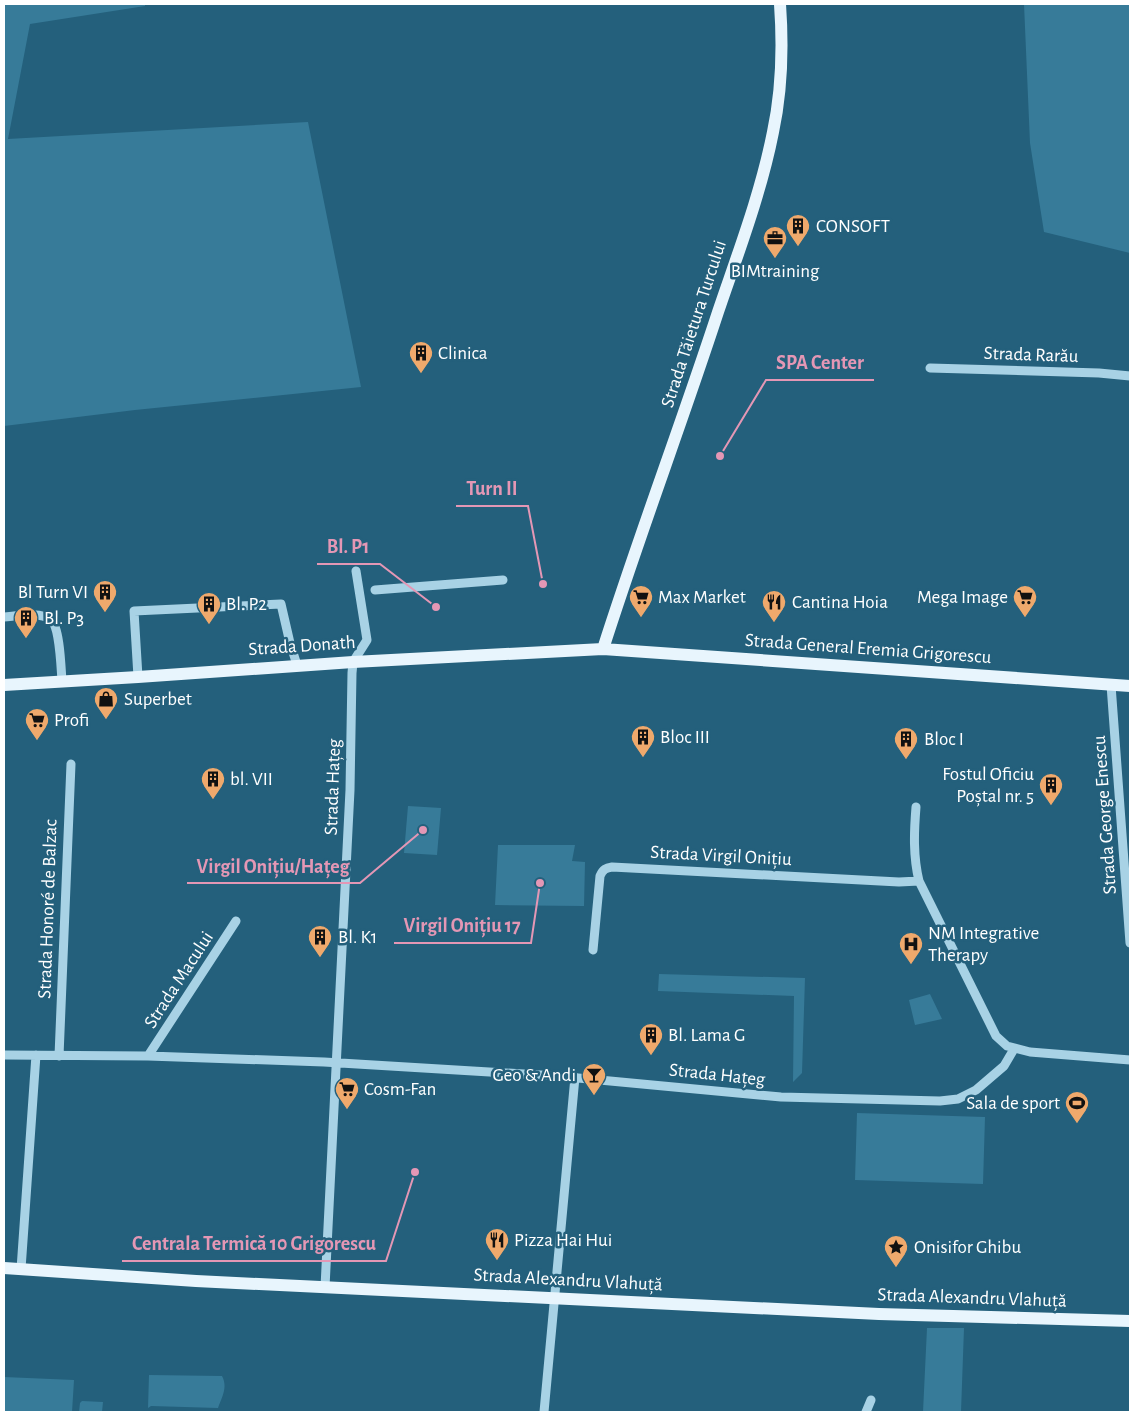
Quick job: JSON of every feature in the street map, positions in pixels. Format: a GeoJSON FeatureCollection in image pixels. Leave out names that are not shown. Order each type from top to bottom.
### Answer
{"type":"FeatureCollection","features":[{"type":"Feature","properties":{"kind":"main road","name":"Strada Tăietura Turcului"},"geometry":{"type":"LineString","coordinates":[[603,648],[698,373],[765,166],[774,131],[781,72],[783,36],[780,4]]}},
{"type":"Feature","properties":{"kind":"main road","name":"Strada Donath"},"geometry":{"type":"LineString","coordinates":[[4,684],[603,648]]}},
{"type":"Feature","properties":{"kind":"main road","name":"Strada General Eremia Grigorescu"},"geometry":{"type":"LineString","coordinates":[[603,648],[1130,686]]}},
{"type":"Feature","properties":{"kind":"main road","name":"Strada Alexandru Vlahuță"},"geometry":{"type":"LineString","coordinates":[[4,1268],[196,1281],[555,1298],[918,1315],[1130,1321]]}},
{"type":"Feature","properties":{"kind":"street","name":"Strada Rarău"},"geometry":{"type":"LineString","coordinates":[[930,368],[1130,376]]}},
{"type":"Feature","properties":{"kind":"street"},"geometry":{"type":"LineString","coordinates":[[352,662],[367,640],[356,571]]}},
{"type":"Feature","properties":{"kind":"street"},"geometry":{"type":"LineString","coordinates":[[375,590],[503,580]]}},
{"type":"Feature","properties":{"kind":"street"},"geometry":{"type":"LineString","coordinates":[[138,677],[134,612],[281,604],[297,666]]}},
{"type":"Feature","properties":{"kind":"street"},"geometry":{"type":"LineString","coordinates":[[4,617],[36,616],[50,619],[55,625],[57,633],[62,681]]}},
{"type":"Feature","properties":{"kind":"street","name":"Strada Hațeg"},"geometry":{"type":"LineString","coordinates":[[325,1287],[350,790],[352,662]]}},
{"type":"Feature","properties":{"kind":"street","name":"Strada George Enescu"},"geometry":{"type":"LineString","coordinates":[[1111,685],[1130,943]]}},
{"type":"Feature","properties":{"kind":"street","name":"Strada Honoré de Balzac"},"geometry":{"type":"LineString","coordinates":[[59,1056],[71,764]]}},
{"type":"Feature","properties":{"kind":"street"},"geometry":{"type":"LineString","coordinates":[[916,806],[915,864],[920,881],[993,1031],[1003,1044],[1014,1049],[1030,1052],[1130,1060]]}},
{"type":"Feature","properties":{"kind":"street","name":"Strada Virgil Onițiu"},"geometry":{"type":"LineString","coordinates":[[593,950],[600,876],[602,870],[612,866],[898,882],[920,881]]}},
{"type":"Feature","properties":{"kind":"street","name":"Strada Macului"},"geometry":{"type":"LineString","coordinates":[[148,1056],[236,921]]}},
{"type":"Feature","properties":{"kind":"street","name":"Strada Hațeg"},"geometry":{"type":"LineString","coordinates":[[4,1055],[148,1056],[337,1062],[575,1077],[781,1097],[940,1101],[958,1098],[976,1090],[1004,1066],[1014,1049]]}},
{"type":"Feature","properties":{"kind":"street"},"geometry":{"type":"LineString","coordinates":[[21,1269],[36,1055]]}},
{"type":"Feature","properties":{"kind":"street"},"geometry":{"type":"LineString","coordinates":[[544,1412],[575,1077]]}},
{"type":"Feature","properties":{"kind":"street"},"geometry":{"type":"LineString","coordinates":[[866,1412],[871,1400]]}},
{"type":"Feature","properties":{"kind":"shaded area"},"geometry":{"type":"Polygon","coordinates":[[[4,4],[145,4],[145,6],[30,24],[8,139],[308,122],[361,387],[135,410],[4,426],[4,4]]]}},
{"type":"Feature","properties":{"kind":"shaded area"},"geometry":{"type":"Polygon","coordinates":[[[1024,4],[1130,4],[1130,253],[1044,232],[1030,143],[1024,4]]]}},
{"type":"Feature","properties":{"kind":"shaded area"},"geometry":{"type":"Polygon","coordinates":[[[408,806],[441,808],[437,855],[404,853],[408,806]]]}},
{"type":"Feature","properties":{"kind":"shaded area"},"geometry":{"type":"Polygon","coordinates":[[[498,845],[575,845],[572,861],[585,862],[584,906],[495,905],[498,845]]]}},
{"type":"Feature","properties":{"kind":"shaded area"},"geometry":{"type":"Polygon","coordinates":[[[659,974],[805,978],[802,1073],[793,1082],[794,996],[658,991],[659,974]]]}},
{"type":"Feature","properties":{"kind":"shaded area"},"geometry":{"type":"Polygon","coordinates":[[[930,994],[942,1019],[915,1025],[909,1000],[930,994]]]}},
{"type":"Feature","properties":{"kind":"shaded area"},"geometry":{"type":"Polygon","coordinates":[[[857,1113],[985,1117],[983,1184],[855,1180],[857,1113]]]}},
{"type":"Feature","properties":{"kind":"shaded area"},"geometry":{"type":"Polygon","coordinates":[[[927,1328],[964,1328],[961,1412],[923,1412],[927,1328]]]}},
{"type":"Feature","properties":{"kind":"shaded area"},"geometry":{"type":"Polygon","coordinates":[[[149,1375],[222,1376],[224,1392],[218,1408],[151,1406],[148,1408],[149,1375]]]}},
{"type":"Feature","properties":{"kind":"shaded area"},"geometry":{"type":"Polygon","coordinates":[[[4,1377],[74,1380],[72,1412],[4,1412],[4,1377]]]}},
{"type":"Feature","properties":{"kind":"shaded area"},"geometry":{"type":"Polygon","coordinates":[[[82,1401],[103,1402],[102,1412],[79,1412],[82,1401]]]}},
{"type":"Feature","properties":{"kind":"place","name":"CONSOFT"},"geometry":{"type":"Point","coordinates":[798,247]}},
{"type":"Feature","properties":{"kind":"place","name":"BIMtraining"},"geometry":{"type":"Point","coordinates":[775,259]}},
{"type":"Feature","properties":{"kind":"place","name":"Clinica"},"geometry":{"type":"Point","coordinates":[421,374]}},
{"type":"Feature","properties":{"kind":"place","name":"SPA Center"},"geometry":{"type":"Point","coordinates":[720,456]}},
{"type":"Feature","properties":{"kind":"place","name":"Turn II"},"geometry":{"type":"Point","coordinates":[543,584]}},
{"type":"Feature","properties":{"kind":"place","name":"Bl. P1"},"geometry":{"type":"Point","coordinates":[436,607]}},
{"type":"Feature","properties":{"kind":"place","name":"Bl Turn VI"},"geometry":{"type":"Point","coordinates":[105,613]}},
{"type":"Feature","properties":{"kind":"place","name":"Max Market"},"geometry":{"type":"Point","coordinates":[641,618]}},
{"type":"Feature","properties":{"kind":"place","name":"Mega Image"},"geometry":{"type":"Point","coordinates":[1025,618]}},
{"type":"Feature","properties":{"kind":"place","name":"Cantina Hoia"},"geometry":{"type":"Point","coordinates":[774,623]}},
{"type":"Feature","properties":{"kind":"place","name":"Bl. P2"},"geometry":{"type":"Point","coordinates":[209,625]}},
{"type":"Feature","properties":{"kind":"place","name":"Bl. P3"},"geometry":{"type":"Point","coordinates":[26,639]}},
{"type":"Feature","properties":{"kind":"place","name":"Superbet"},"geometry":{"type":"Point","coordinates":[106,720]}},
{"type":"Feature","properties":{"kind":"place","name":"Profi"},"geometry":{"type":"Point","coordinates":[37,741]}},
{"type":"Feature","properties":{"kind":"place","name":"Bloc III"},"geometry":{"type":"Point","coordinates":[643,758]}},
{"type":"Feature","properties":{"kind":"place","name":"Bloc I"},"geometry":{"type":"Point","coordinates":[906,760]}},
{"type":"Feature","properties":{"kind":"place","name":"bl. VII"},"geometry":{"type":"Point","coordinates":[213,800]}},
{"type":"Feature","properties":{"kind":"place","name":"Fostul Oficiu Poștal nr. 5"},"geometry":{"type":"Point","coordinates":[1051,806]}},
{"type":"Feature","properties":{"kind":"place","name":"Virgil Onițiu/Hațeg"},"geometry":{"type":"Point","coordinates":[423,830]}},
{"type":"Feature","properties":{"kind":"place","name":"Virgil Onițiu 17"},"geometry":{"type":"Point","coordinates":[540,883]}},
{"type":"Feature","properties":{"kind":"place","name":"Bl. K1"},"geometry":{"type":"Point","coordinates":[320,958]}},
{"type":"Feature","properties":{"kind":"place","name":"NM Integrative Therapy"},"geometry":{"type":"Point","coordinates":[911,965]}},
{"type":"Feature","properties":{"kind":"place","name":"Bl. Lama G"},"geometry":{"type":"Point","coordinates":[651,1056]}},
{"type":"Feature","properties":{"kind":"place","name":"Geo & Andi"},"geometry":{"type":"Point","coordinates":[594,1096]}},
{"type":"Feature","properties":{"kind":"place","name":"Cosm-Fan"},"geometry":{"type":"Point","coordinates":[347,1110]}},
{"type":"Feature","properties":{"kind":"place","name":"Sala de sport"},"geometry":{"type":"Point","coordinates":[1077,1124]}},
{"type":"Feature","properties":{"kind":"place","name":"Centrala Termică 10 Grigorescu"},"geometry":{"type":"Point","coordinates":[415,1172]}},
{"type":"Feature","properties":{"kind":"place","name":"Pizza Hai Hui"},"geometry":{"type":"Point","coordinates":[497,1261]}},
{"type":"Feature","properties":{"kind":"place","name":"Onisifor Ghibu"},"geometry":{"type":"Point","coordinates":[896,1268]}}]}
